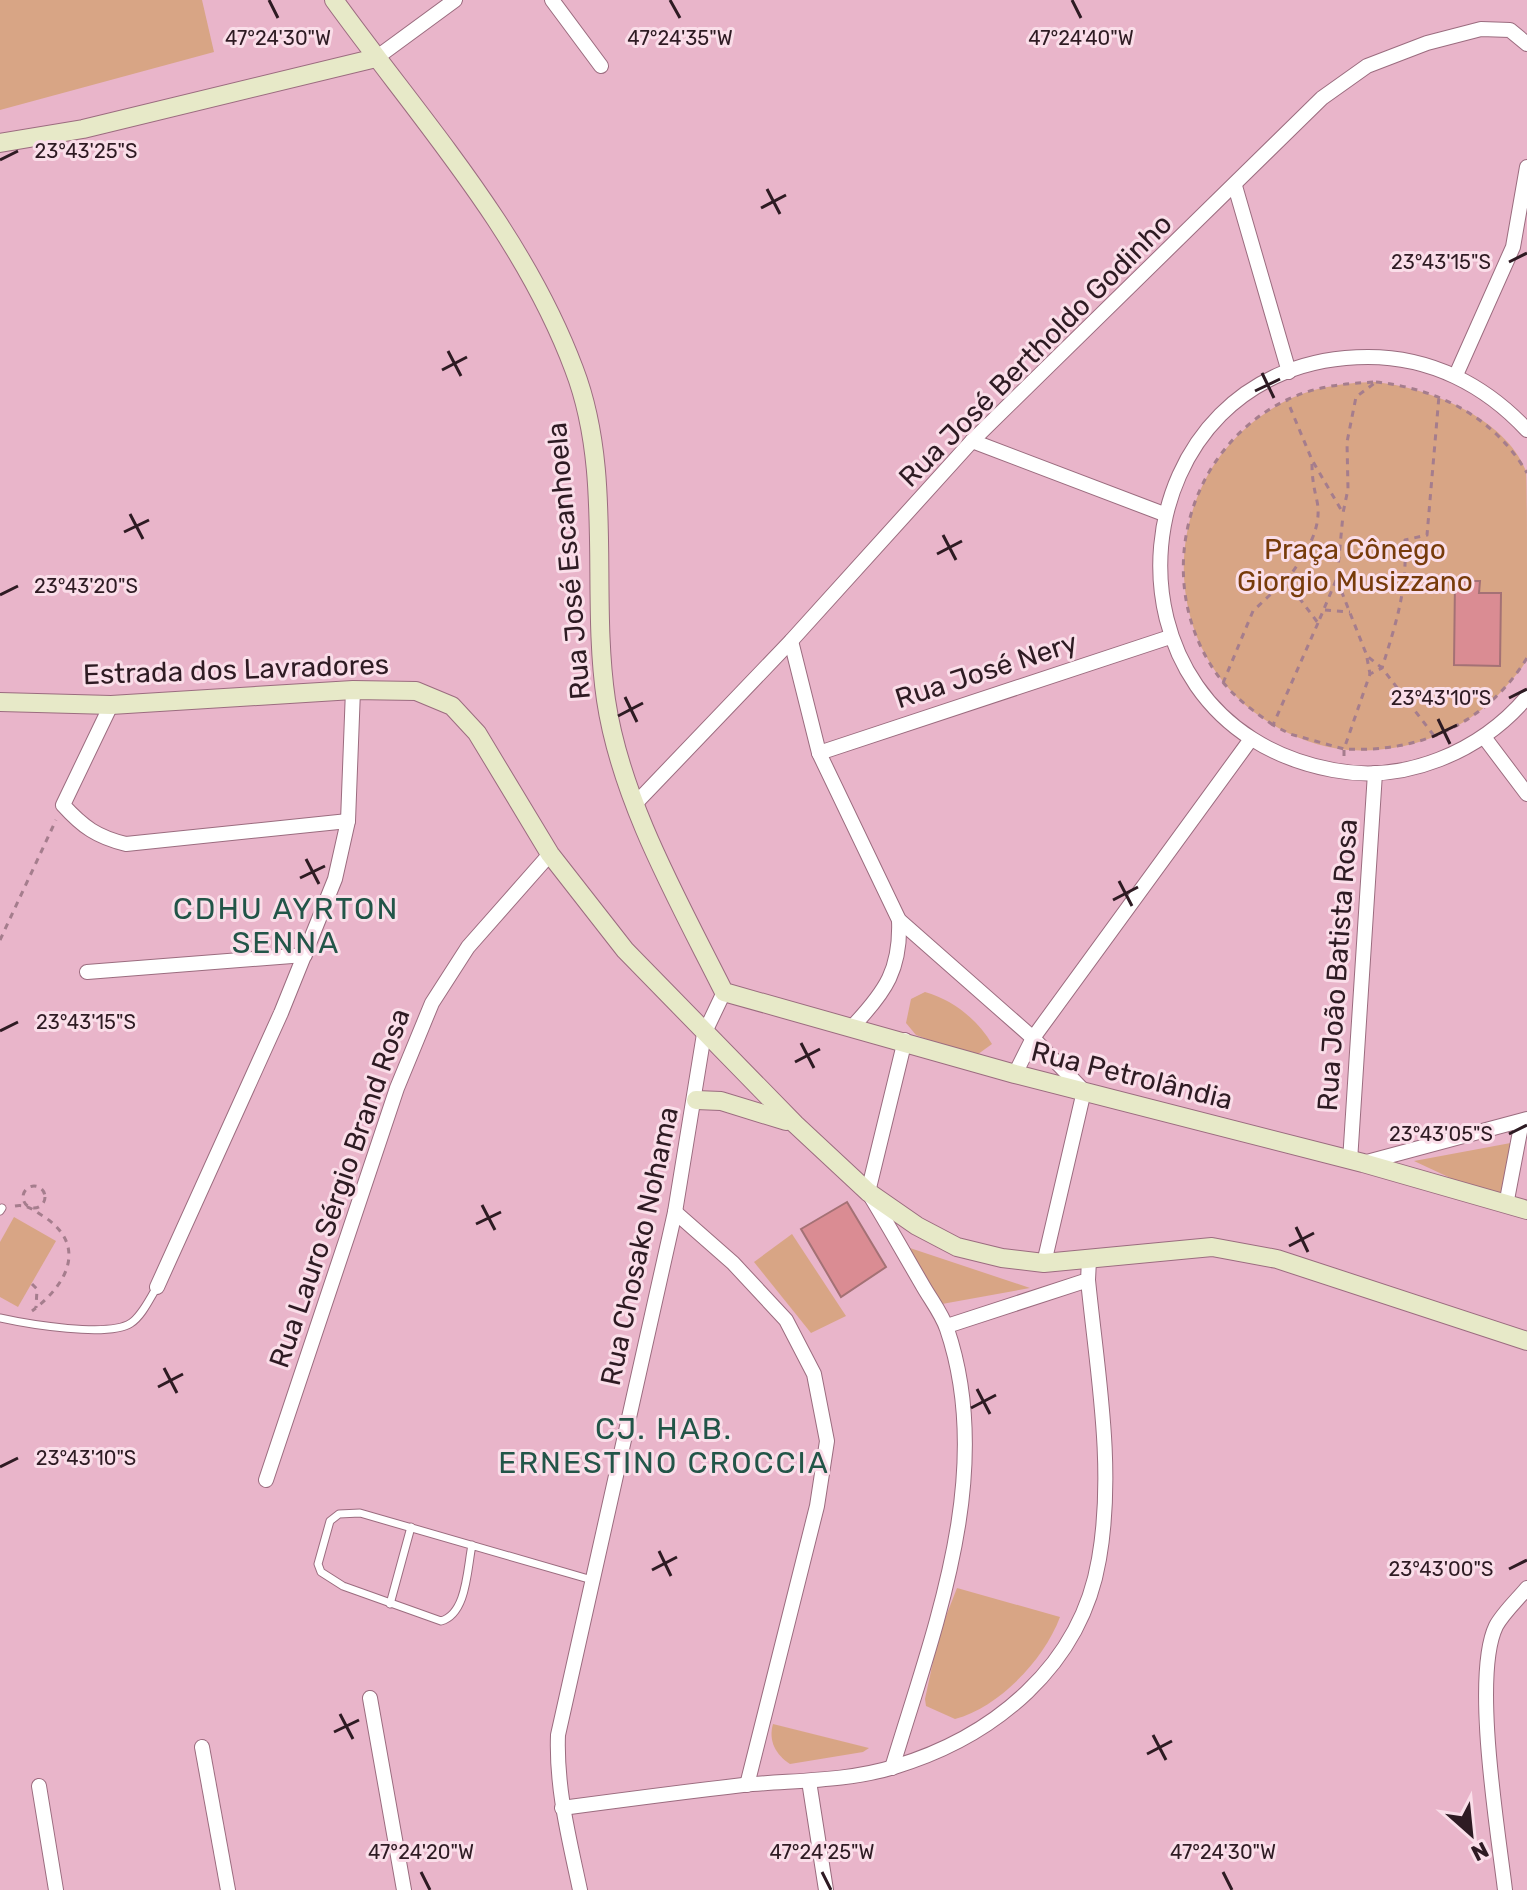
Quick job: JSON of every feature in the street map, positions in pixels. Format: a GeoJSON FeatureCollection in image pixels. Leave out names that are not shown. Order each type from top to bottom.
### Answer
{"type":"FeatureCollection","features":[{"type":"Feature","properties":{"kind":"street","name":"Rua José Escanhoela"},"geometry":{"type":"LineString","coordinates":[[334,0],[470,179],[537,283],[576,372],[593,449],[600,645],[606,703],[635,804],[724,992]]}},
{"type":"Feature","properties":{"kind":"street"},"geometry":{"type":"LineString","coordinates":[[0,143],[83,129],[376,58],[455,0]]}},
{"type":"Feature","properties":{"kind":"street"},"geometry":{"type":"LineString","coordinates":[[552,0],[601,66]]}},
{"type":"Feature","properties":{"kind":"street","name":"Rua José Bertholdo Godinho"},"geometry":{"type":"LineString","coordinates":[[635,804],[791,641],[972,441],[1322,98],[1367,66],[1427,43],[1481,29],[1510,30],[1526,42]]}},
{"type":"Feature","properties":{"kind":"street"},"geometry":{"type":"LineString","coordinates":[[1456,375],[1513,247],[1527,167]]}},
{"type":"Feature","properties":{"kind":"street"},"geometry":{"type":"LineString","coordinates":[[1235,186],[1289,372]]}},
{"type":"Feature","properties":{"kind":"street"},"geometry":{"type":"LineString","coordinates":[[1513,247],[1527,231]]}},
{"type":"Feature","properties":{"kind":"street"},"geometry":{"type":"LineString","coordinates":[[1527,430],[1493,398],[1456,375],[1422,363],[1387,357],[1351,357],[1289,372],[1240,399],[1201,439],[1173,487],[1164,514],[1158,576],[1170,637],[1194,684],[1230,723],[1279,755],[1342,772],[1375,773],[1438,760],[1484,737],[1527,697]]}},
{"type":"Feature","properties":{"kind":"street"},"geometry":{"type":"LineString","coordinates":[[972,441],[1164,514]]}},
{"type":"Feature","properties":{"kind":"street","name":"Rua José Nery"},"geometry":{"type":"LineString","coordinates":[[819,753],[1170,637]]}},
{"type":"Feature","properties":{"kind":"street"},"geometry":{"type":"LineString","coordinates":[[791,641],[819,753],[899,920],[1033,1038],[1084,1091],[1044,1263]]}},
{"type":"Feature","properties":{"kind":"street"},"geometry":{"type":"LineString","coordinates":[[157,1287],[305,955],[335,879],[348,821],[353,690]]}},
{"type":"Feature","properties":{"kind":"street","name":"Estrada dos Lavradores"},"geometry":{"type":"LineString","coordinates":[[0,702],[111,705],[353,690],[416,691],[452,706],[477,733],[550,854],[625,950],[795,1124],[868,1192],[917,1226],[957,1247],[1002,1258],[1044,1263],[1152,1250],[1212,1247],[1277,1259],[1527,1341]]}},
{"type":"Feature","properties":{"kind":"street"},"geometry":{"type":"LineString","coordinates":[[111,705],[63,805],[81,825],[99,837],[126,844],[348,821]]}},
{"type":"Feature","properties":{"kind":"street"},"geometry":{"type":"LineString","coordinates":[[1484,737],[1527,794]]}},
{"type":"Feature","properties":{"kind":"street"},"geometry":{"type":"LineString","coordinates":[[1015,1074],[1033,1038],[1251,739]]}},
{"type":"Feature","properties":{"kind":"street","name":"Rua João Batista Rosa"},"geometry":{"type":"LineString","coordinates":[[1357,1162],[1375,773]]}},
{"type":"Feature","properties":{"kind":"street","name":"Rua Lauro Sérgio Brand Rosa"},"geometry":{"type":"LineString","coordinates":[[266,1480],[397,1088],[432,1003],[468,947],[550,854]]}},
{"type":"Feature","properties":{"kind":"street"},"geometry":{"type":"LineString","coordinates":[[853,1026],[871,1008],[895,970],[900,946],[899,920]]}},
{"type":"Feature","properties":{"kind":"street"},"geometry":{"type":"LineString","coordinates":[[87,972],[305,955]]}},
{"type":"Feature","properties":{"kind":"street","name":"Rua Petrolândia"},"geometry":{"type":"LineString","coordinates":[[724,992],[905,1040],[1015,1074],[1357,1162],[1527,1210]]}},
{"type":"Feature","properties":{"kind":"street","name":"Rua Chosako Nohama"},"geometry":{"type":"LineString","coordinates":[[580,1890],[562,1808],[557,1769],[558,1735],[675,1212],[696,1100],[704,1034],[724,992]]}},
{"type":"Feature","properties":{"kind":"street"},"geometry":{"type":"LineString","coordinates":[[892,1768],[935,1624],[958,1526],[966,1445],[959,1375],[947,1326],[868,1192],[905,1040]]}},
{"type":"Feature","properties":{"kind":"street"},"geometry":{"type":"LineString","coordinates":[[696,1100],[756,1110],[795,1124]]}},
{"type":"Feature","properties":{"kind":"street"},"geometry":{"type":"LineString","coordinates":[[1357,1162],[1525,1120],[1506,1205]]}},
{"type":"Feature","properties":{"kind":"street"},"geometry":{"type":"LineString","coordinates":[[675,1212],[733,1263],[786,1320],[814,1374],[827,1441],[817,1506],[747,1785]]}},
{"type":"Feature","properties":{"kind":"street"},"geometry":{"type":"LineString","coordinates":[[562,1808],[747,1785],[809,1781],[892,1768],[968,1738],[1020,1701],[1065,1652],[1085,1613],[1099,1559],[1106,1485],[1088,1280],[1089,1260]]}},
{"type":"Feature","properties":{"kind":"street"},"geometry":{"type":"LineString","coordinates":[[947,1326],[1088,1280]]}},
{"type":"Feature","properties":{"kind":"street"},"geometry":{"type":"LineString","coordinates":[[1505,1890],[1490,1762],[1486,1661],[1497,1626],[1527,1588]]}},
{"type":"Feature","properties":{"kind":"street"},"geometry":{"type":"LineString","coordinates":[[370,1698],[404,1890]]}},
{"type":"Feature","properties":{"kind":"street"},"geometry":{"type":"LineString","coordinates":[[202,1747],[228,1890]]}},
{"type":"Feature","properties":{"kind":"street"},"geometry":{"type":"LineString","coordinates":[[809,1781],[826,1890]]}},
{"type":"Feature","properties":{"kind":"street"},"geometry":{"type":"LineString","coordinates":[[39,1786],[56,1890]]}},
{"type":"Feature","properties":{"kind":"lane"},"geometry":{"type":"LineString","coordinates":[[0,1318],[38,1326],[118,1330],[134,1322],[157,1287]]}},
{"type":"Feature","properties":{"kind":"lane"},"geometry":{"type":"LineString","coordinates":[[472,1545],[458,1609],[450,1618],[429,1619],[333,1581],[321,1572],[318,1564],[330,1521],[350,1511],[411,1527],[472,1545],[594,1581]]}},
{"type":"Feature","properties":{"kind":"lane"},"geometry":{"type":"LineString","coordinates":[[390,1604],[411,1527]]}},
{"type":"Feature","properties":{"kind":"path"},"geometry":{"type":"LineString","coordinates":[[1273,725],[1337,578],[1348,489],[1347,442],[1356,397],[1376,382]]}},
{"type":"Feature","properties":{"kind":"path"},"geometry":{"type":"LineString","coordinates":[[1527,473],[1481,420],[1439,396],[1404,385],[1376,382],[1320,388],[1287,400],[1245,428],[1226,448],[1196,496],[1186,528],[1183,579],[1187,607],[1207,660],[1223,683],[1243,703],[1273,725],[1290,734],[1344,749],[1401,748],[1435,737],[1478,714],[1500,695],[1527,658]]}},
{"type":"Feature","properties":{"kind":"path"},"geometry":{"type":"LineString","coordinates":[[1370,674],[1382,668],[1407,580],[1405,540],[1427,535],[1439,396]]}},
{"type":"Feature","properties":{"kind":"path"},"geometry":{"type":"LineString","coordinates":[[1287,400],[1312,460],[1343,513]]}},
{"type":"Feature","properties":{"kind":"path"},"geometry":{"type":"LineString","coordinates":[[1223,683],[1253,611],[1289,577],[1306,554],[1315,531],[1318,504],[1312,487],[1312,460]]}},
{"type":"Feature","properties":{"kind":"path"},"geometry":{"type":"LineString","coordinates":[[1289,577],[1303,604],[1318,623]]}},
{"type":"Feature","properties":{"kind":"path"},"geometry":{"type":"LineString","coordinates":[[1337,578],[1367,656],[1370,674],[1344,749],[1342,772]]}},
{"type":"Feature","properties":{"kind":"path"},"geometry":{"type":"LineString","coordinates":[[1324,610],[1350,612]]}},
{"type":"Feature","properties":{"kind":"path"},"geometry":{"type":"LineString","coordinates":[[1367,656],[1382,668],[1435,737]]}},
{"type":"Feature","properties":{"kind":"path"},"geometry":{"type":"LineString","coordinates":[[0,940],[63,805]]}},
{"type":"Feature","properties":{"kind":"path"},"geometry":{"type":"LineString","coordinates":[[13,1206],[27,1206],[34,1208],[44,1202],[41,1188],[31,1185],[25,1189],[22,1196],[27,1206],[59,1226],[69,1240],[69,1259],[60,1283],[26,1316],[38,1317]]}},
{"type":"Feature","properties":{"kind":"path"},"geometry":{"type":"LineString","coordinates":[[32,1284],[37,1289],[36,1308]]}},
{"type":"Feature","properties":{"kind":"green space"},"geometry":{"type":"Polygon","coordinates":[[[0,0],[202,0],[214,52],[0,110],[0,0]]]}},
{"type":"Feature","properties":{"kind":"green space","name":"Praça Cônego Giorgio Musizzano"},"geometry":{"type":"Polygon","coordinates":[[[1376,382],[1418,391],[1463,408],[1501,435],[1516,452],[1526,471],[1527,658],[1493,700],[1457,726],[1436,736],[1393,748],[1348,750],[1310,742],[1275,726],[1254,712],[1222,680],[1199,642],[1187,601],[1184,559],[1191,517],[1207,477],[1232,441],[1267,412],[1292,398],[1333,386],[1376,382]]]}},
{"type":"Feature","properties":{"kind":"green space"},"geometry":{"type":"Polygon","coordinates":[[[925,992],[963,1012],[979,1026],[992,1044],[974,1057],[916,1035],[906,1023],[911,999],[925,992]]]}},
{"type":"Feature","properties":{"kind":"green space"},"geometry":{"type":"Polygon","coordinates":[[[1516,1142],[1502,1202],[1414,1161],[1516,1142]]]}},
{"type":"Feature","properties":{"kind":"green space"},"geometry":{"type":"Polygon","coordinates":[[[14,1217],[56,1241],[18,1307],[0,1297],[0,1242],[14,1217]]]}},
{"type":"Feature","properties":{"kind":"green space"},"geometry":{"type":"Polygon","coordinates":[[[792,1234],[846,1316],[811,1333],[754,1262],[792,1234]]]}},
{"type":"Feature","properties":{"kind":"green space"},"geometry":{"type":"Polygon","coordinates":[[[904,1246],[1030,1288],[942,1304],[904,1246]]]}},
{"type":"Feature","properties":{"kind":"green space"},"geometry":{"type":"Polygon","coordinates":[[[957,1588],[1060,1617],[1043,1649],[1018,1680],[988,1704],[955,1719],[926,1706],[925,1699],[939,1634],[957,1588]]]}},
{"type":"Feature","properties":{"kind":"green space"},"geometry":{"type":"Polygon","coordinates":[[[773,1724],[869,1748],[863,1752],[790,1764],[774,1747],[773,1724]]]}},
{"type":"Feature","properties":{"kind":"building"},"geometry":{"type":"Polygon","coordinates":[[[1455,581],[1480,581],[1479,593],[1501,593],[1500,666],[1454,665],[1455,581]]]}},
{"type":"Feature","properties":{"kind":"building"},"geometry":{"type":"Polygon","coordinates":[[[847,1202],[886,1267],[841,1297],[801,1229],[847,1202]]]}},
{"type":"Feature","properties":{"kind":"district","name":"CDHU AYRTON SENNA"},"geometry":{"type":"Point","coordinates":[286,926]}},
{"type":"Feature","properties":{"kind":"district","name":"CJ. HAB. ERNESTINO CROCCIA"},"geometry":{"type":"Point","coordinates":[664,1446]}}]}
